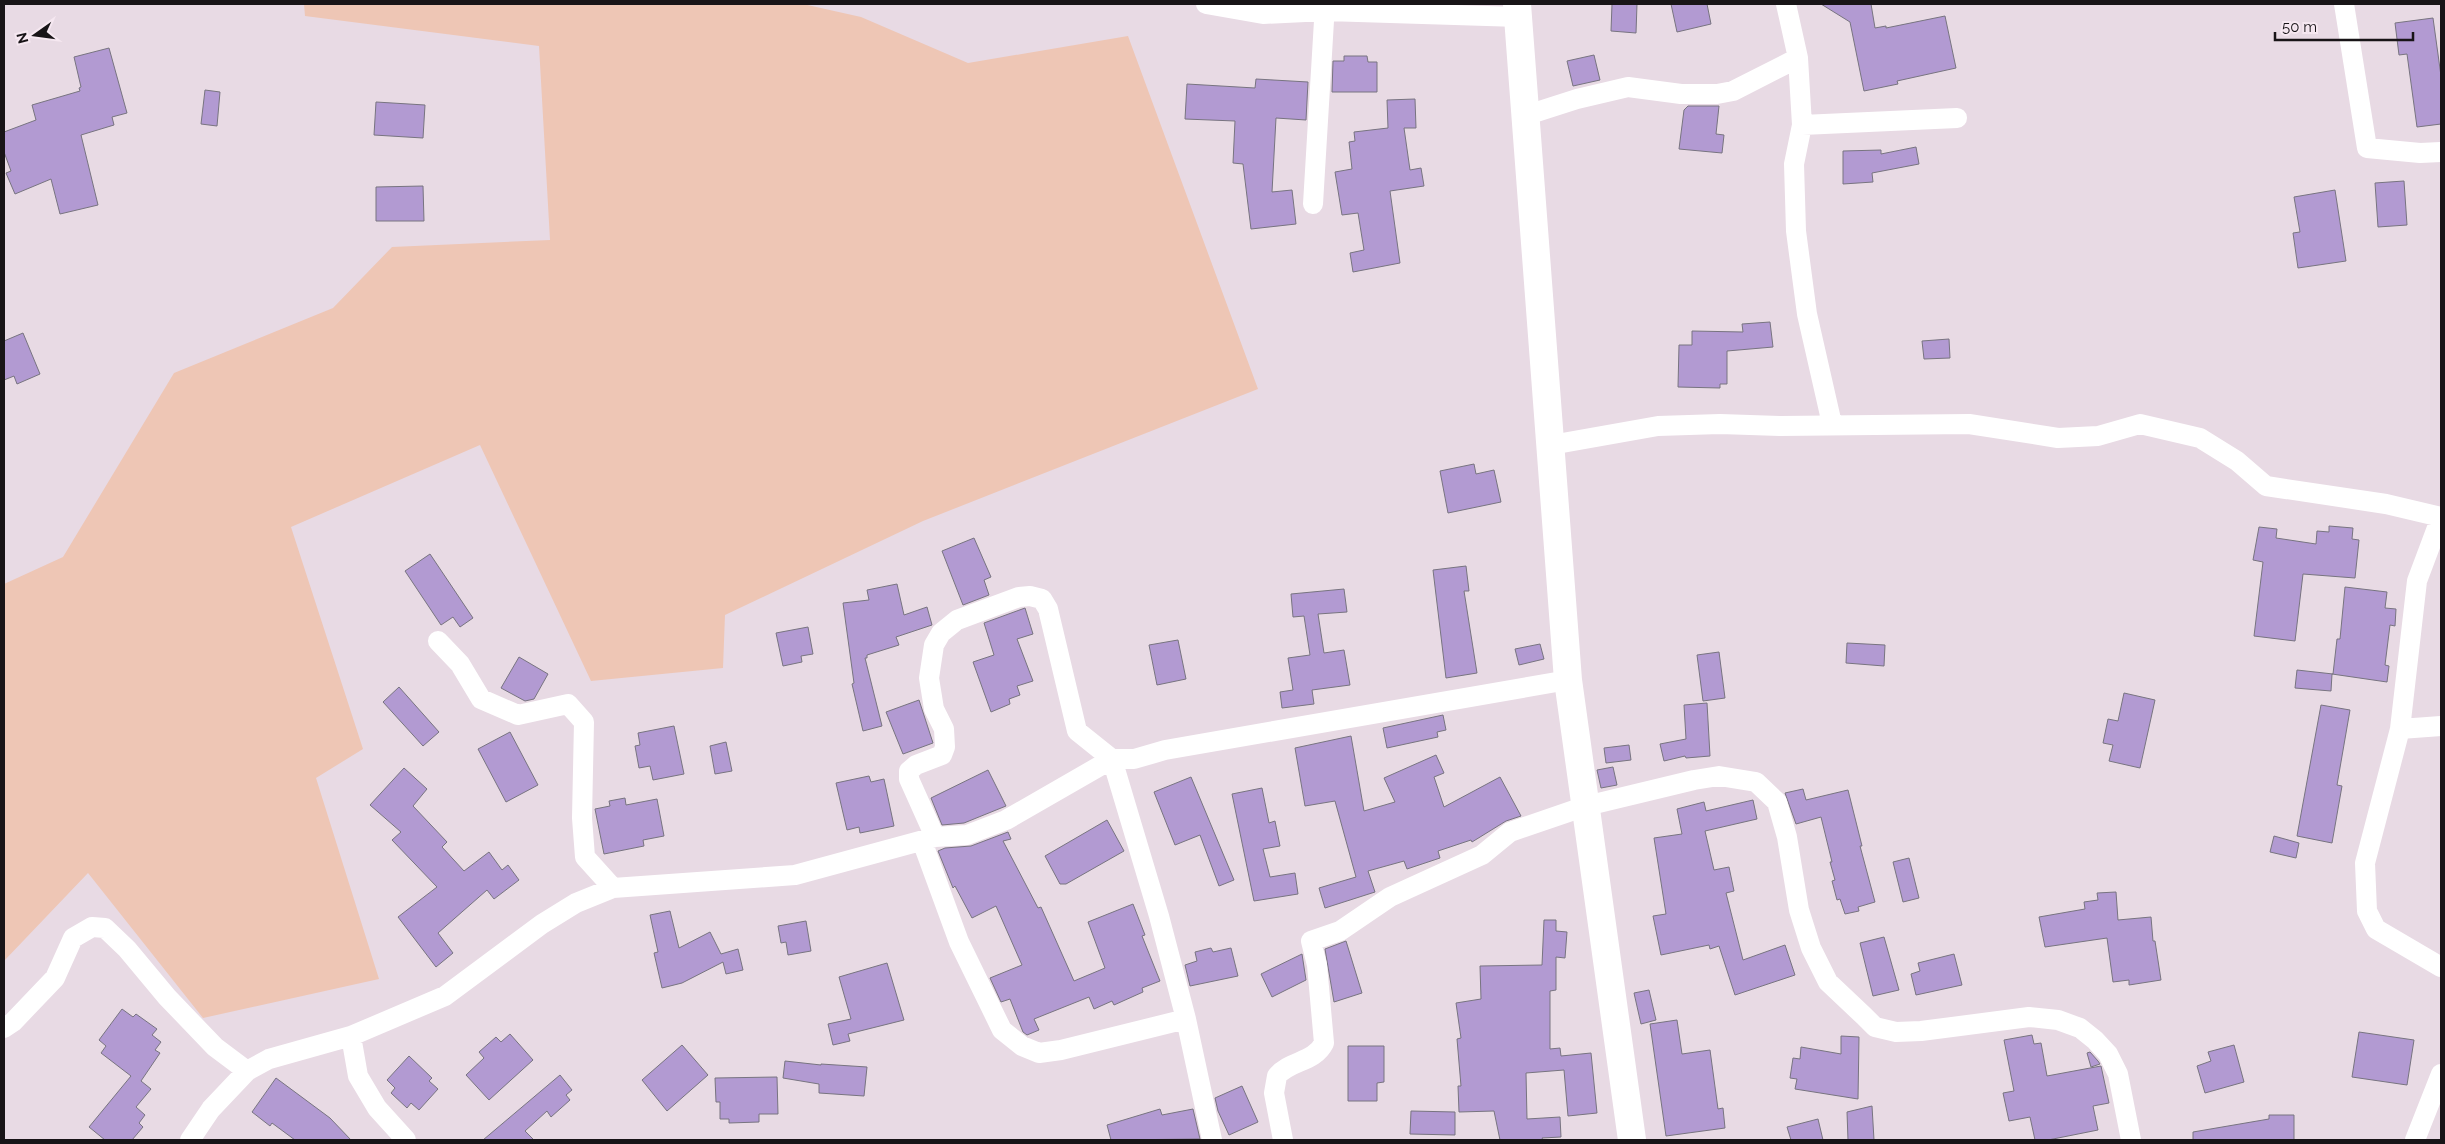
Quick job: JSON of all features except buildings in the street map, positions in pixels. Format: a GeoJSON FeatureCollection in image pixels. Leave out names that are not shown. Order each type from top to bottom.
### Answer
{"type":"FeatureCollection","features":[{"type":"Feature","properties":{"kind":"street"},"geometry":{"type":"LineString","coordinates":[[1206,4],[1263,14],[1325,7],[1518,10],[1524,116],[1568,680],[1608,980],[1632,1140]]}},
{"type":"Feature","properties":{"kind":"street"},"geometry":{"type":"LineString","coordinates":[[1786,4],[1798,58],[1802,125],[1794,164],[1796,231],[1807,314],[1832,424]]}},
{"type":"Feature","properties":{"kind":"street"},"geometry":{"type":"LineString","coordinates":[[2344,4],[2367,148],[2420,153],[2441,152]]}},
{"type":"Feature","properties":{"kind":"street"},"geometry":{"type":"LineString","coordinates":[[1312,204],[1325,7]]}},
{"type":"Feature","properties":{"kind":"street"},"geometry":{"type":"LineString","coordinates":[[1524,116],[1577,99],[1628,87],[1681,94],[1725,93],[1733,91],[1798,58]]}},
{"type":"Feature","properties":{"kind":"street"},"geometry":{"type":"LineString","coordinates":[[1802,125],[1957,118]]}},
{"type":"Feature","properties":{"kind":"street"},"geometry":{"type":"LineString","coordinates":[[1551,445],[1658,426],[1969,424],[2058,438],[2098,436],[2140,424],[2200,438],[2237,461],[2266,486],[2386,504],[2441,517],[2417,581],[2400,730],[2365,863],[2367,910],[2376,929],[2441,967]]}},
{"type":"Feature","properties":{"kind":"street"},"geometry":{"type":"LineString","coordinates":[[1186,1019],[1060,1050],[1039,1053],[1022,1046],[1002,1030],[959,942],[909,771],[916,765],[942,755],[945,747],[944,729],[934,708],[929,678],[934,645],[941,633],[957,620],[1019,597],[1030,596],[1042,599],[1048,609],[1054,627],[1077,731],[1112,759],[1159,916],[1186,1019],[1212,1140]]}},
{"type":"Feature","properties":{"kind":"street"},"geometry":{"type":"LineString","coordinates":[[438,641],[460,664],[481,699],[518,715],[568,704],[584,722],[582,818],[585,857],[613,888]]}},
{"type":"Feature","properties":{"kind":"street"},"geometry":{"type":"LineString","coordinates":[[190,1140],[210,1109],[247,1071],[269,1059],[351,1036],[444,996],[542,924],[576,903],[613,888],[795,874],[928,839],[967,835],[1006,820],[1112,759],[1134,759],[1165,750],[1568,680]]}},
{"type":"Feature","properties":{"kind":"street"},"geometry":{"type":"LineString","coordinates":[[2400,730],[2441,726]]}},
{"type":"Feature","properties":{"kind":"street"},"geometry":{"type":"LineString","coordinates":[[1284,1140],[1274,1094],[1277,1076],[1287,1068],[1314,1056],[1324,1043],[1320,1021],[1317,965],[1311,941],[1340,931],[1390,897],[1482,855],[1510,832],[1586,806],[1720,776],[1756,782],[1777,802],[1787,837],[1800,910],[1811,948],[1828,982],[1875,1027],[1896,1032],[1921,1031],[2029,1018],[2058,1020],[2080,1028],[2108,1054],[2118,1074],[2131,1140]]}},
{"type":"Feature","properties":{"kind":"street"},"geometry":{"type":"LineString","coordinates":[[4,1028],[14,1022],[55,978],[73,938],[92,927],[104,928],[127,949],[167,997],[215,1047],[247,1071]]}},
{"type":"Feature","properties":{"kind":"street"},"geometry":{"type":"LineString","coordinates":[[351,1036],[358,1076],[378,1108],[406,1140]]}},
{"type":"Feature","properties":{"kind":"street"},"geometry":{"type":"LineString","coordinates":[[2415,1140],[2441,1074]]}},
{"type":"Feature","properties":{"kind":"shaded area"},"geometry":{"type":"Polygon","coordinates":[[[304,4],[803,4],[861,17],[968,63],[1128,36],[1258,389],[923,521],[725,615],[723,668],[591,681],[480,445],[291,527],[363,749],[316,778],[379,979],[203,1018],[88,873],[4,961],[4,584],[63,557],[174,373],[333,308],[392,247],[550,240],[539,46],[305,16],[304,4]]]}}]}
